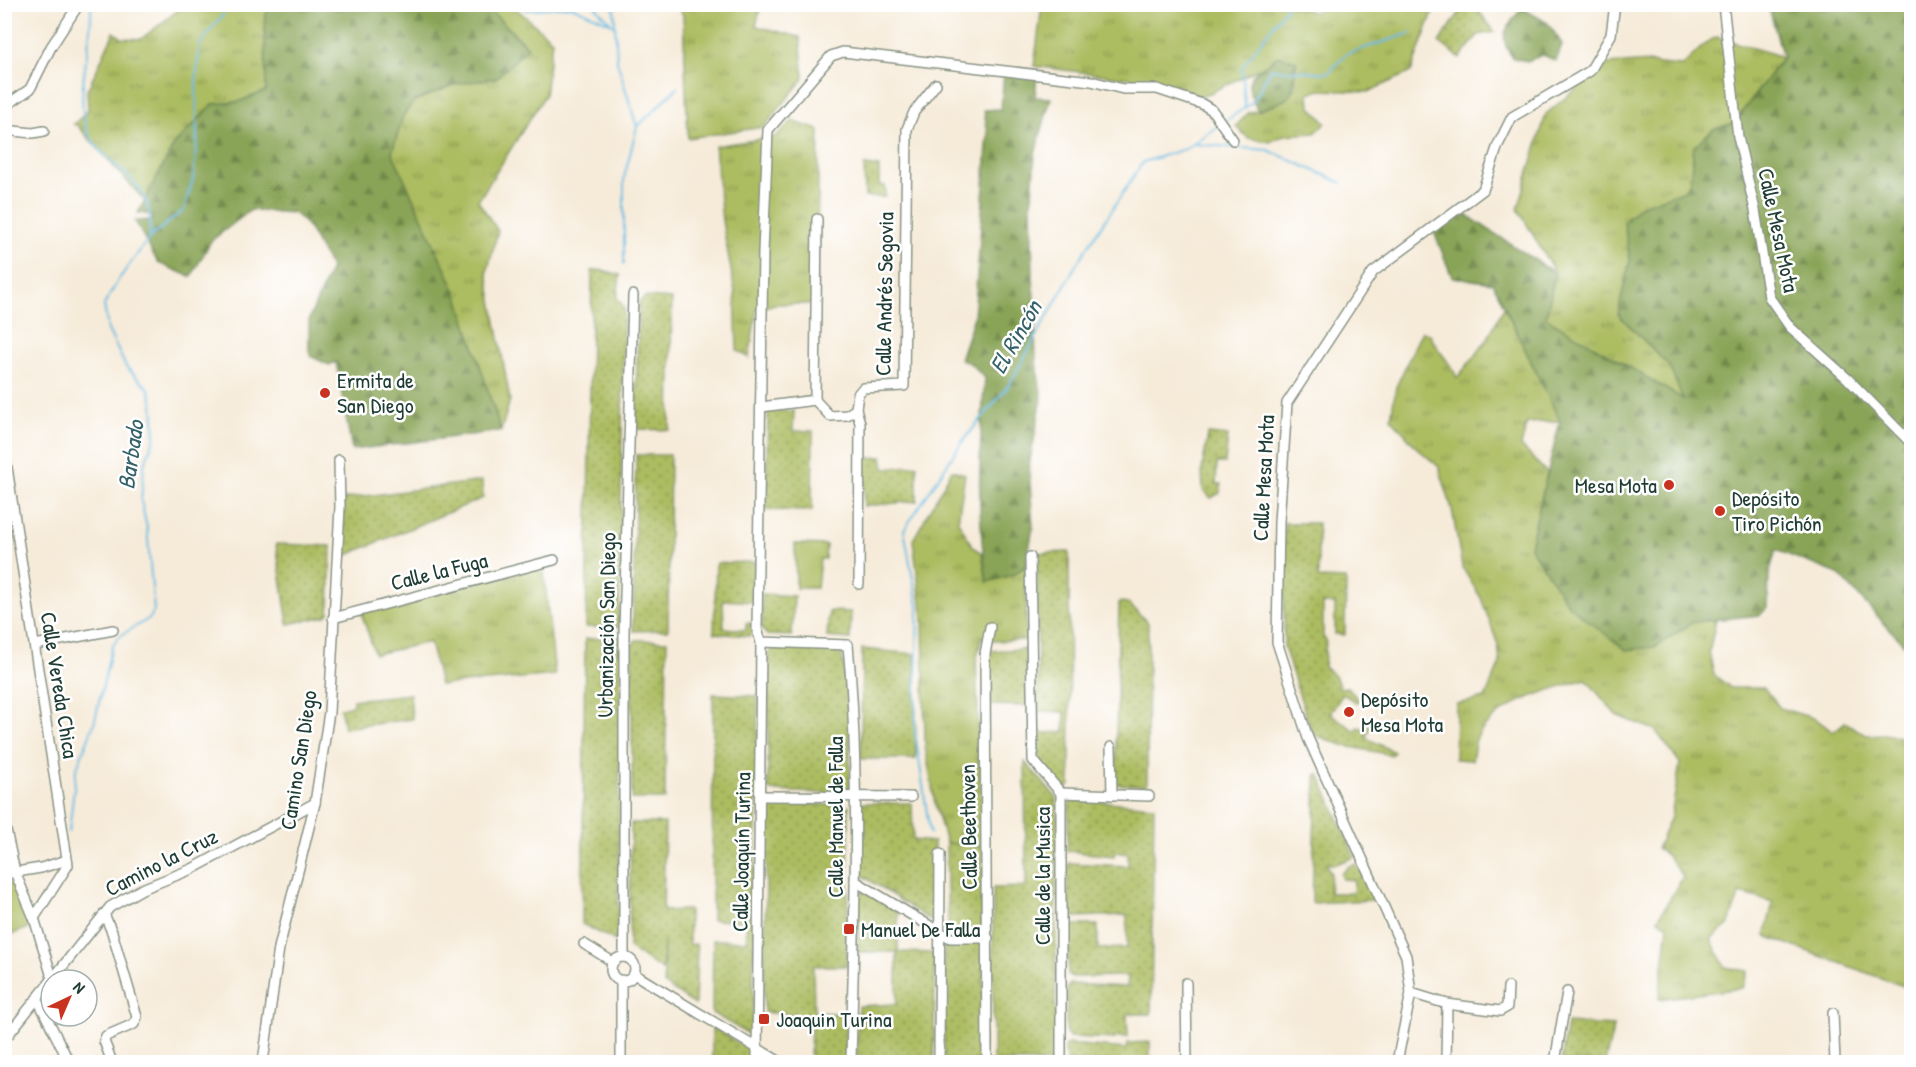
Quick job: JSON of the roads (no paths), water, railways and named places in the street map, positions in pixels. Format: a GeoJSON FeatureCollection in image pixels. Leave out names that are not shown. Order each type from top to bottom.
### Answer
{"type":"FeatureCollection","features":[{"type":"Feature","properties":{"kind":"street"},"geometry":{"type":"LineString","coordinates":[[4,107],[30,89],[51,47],[79,4]]}},
{"type":"Feature","properties":{"kind":"street","name":"Calle Mesa Mota"},"geometry":{"type":"LineString","coordinates":[[1397,1062],[1411,993],[1406,956],[1308,738],[1277,642],[1279,522],[1287,403],[1373,272],[1483,190],[1498,145],[1512,117],[1590,71],[1611,35],[1615,4]]}},
{"type":"Feature","properties":{"kind":"street","name":"Calle Mesa Mota"},"geometry":{"type":"LineString","coordinates":[[1723,4],[1738,137],[1755,210],[1769,297],[1790,327],[1848,379],[1911,444]]}},
{"type":"Feature","properties":{"kind":"street","name":"Calle Joaquín Turina"},"geometry":{"type":"LineString","coordinates":[[757,1062],[762,796],[761,642],[757,629],[765,164],[768,130],[831,56],[843,52],[922,59],[983,70],[1091,81],[1123,88],[1157,89],[1212,110],[1233,140]]}},
{"type":"Feature","properties":{"kind":"street","name":"Calle Andrés Segovia"},"geometry":{"type":"LineString","coordinates":[[856,409],[858,394],[863,388],[904,386],[906,139],[914,112],[936,84]]}},
{"type":"Feature","properties":{"kind":"street"},"geometry":{"type":"LineString","coordinates":[[4,130],[33,133],[44,131]]}},
{"type":"Feature","properties":{"kind":"street"},"geometry":{"type":"LineString","coordinates":[[818,219],[815,400],[830,416],[847,415],[856,409],[860,423],[859,584]]}},
{"type":"Feature","properties":{"kind":"street","name":"Urbanización San Diego"},"geometry":{"type":"LineString","coordinates":[[624,957],[624,633],[633,295]]}},
{"type":"Feature","properties":{"kind":"street"},"geometry":{"type":"LineString","coordinates":[[761,407],[815,400]]}},
{"type":"Feature","properties":{"kind":"street","name":"Calle Vereda Chica"},"geometry":{"type":"LineString","coordinates":[[4,448],[67,860]]}},
{"type":"Feature","properties":{"kind":"street","name":"Camino San Diego"},"geometry":{"type":"LineString","coordinates":[[262,1062],[279,948],[315,803],[329,712],[340,507],[339,460]]}},
{"type":"Feature","properties":{"kind":"street","name":"Calle de la Musica"},"geometry":{"type":"LineString","coordinates":[[1030,557],[1033,760],[1061,793],[1061,1062]]}},
{"type":"Feature","properties":{"kind":"street","name":"Calle la Fuga"},"geometry":{"type":"LineString","coordinates":[[333,618],[554,560]]}},
{"type":"Feature","properties":{"kind":"street","name":"Calle Beethoven"},"geometry":{"type":"LineString","coordinates":[[987,1062],[985,654],[990,627]]}},
{"type":"Feature","properties":{"kind":"street"},"geometry":{"type":"LineString","coordinates":[[34,645],[113,630]]}},
{"type":"Feature","properties":{"kind":"street","name":"Calle Manuel de Falla"},"geometry":{"type":"LineString","coordinates":[[761,642],[848,645],[854,708],[855,798],[850,1062]]}},
{"type":"Feature","properties":{"kind":"street"},"geometry":{"type":"LineString","coordinates":[[1111,747],[1112,795]]}},
{"type":"Feature","properties":{"kind":"street"},"geometry":{"type":"LineString","coordinates":[[1061,793],[1149,796]]}},
{"type":"Feature","properties":{"kind":"street"},"geometry":{"type":"LineString","coordinates":[[762,796],[911,797]]}},
{"type":"Feature","properties":{"kind":"street","name":"Camino la Cruz"},"geometry":{"type":"LineString","coordinates":[[59,968],[110,907],[142,889],[192,869],[315,803]]}},
{"type":"Feature","properties":{"kind":"street"},"geometry":{"type":"LineString","coordinates":[[4,821],[15,872],[34,918],[49,968]]}},
{"type":"Feature","properties":{"kind":"street"},"geometry":{"type":"LineString","coordinates":[[939,1062],[940,854]]}},
{"type":"Feature","properties":{"kind":"street"},"geometry":{"type":"LineString","coordinates":[[4,874],[67,860],[68,865],[34,918]]}},
{"type":"Feature","properties":{"kind":"street"},"geometry":{"type":"LineString","coordinates":[[855,881],[940,934],[950,938],[988,938]]}},
{"type":"Feature","properties":{"kind":"street"},"geometry":{"type":"LineString","coordinates":[[104,914],[112,932],[137,1017],[134,1024],[106,1036],[104,1041],[112,1062]]}},
{"type":"Feature","properties":{"kind":"street"},"geometry":{"type":"LineString","coordinates":[[584,944],[613,962]]}},
{"type":"Feature","properties":{"kind":"street"},"geometry":{"type":"LineString","coordinates":[[624,957],[633,962],[634,974],[629,979],[621,980],[612,974],[613,962],[624,957]]}},
{"type":"Feature","properties":{"kind":"street"},"geometry":{"type":"LineString","coordinates":[[634,974],[780,1062]]}},
{"type":"Feature","properties":{"kind":"street"},"geometry":{"type":"LineString","coordinates":[[621,980],[621,1062]]}},
{"type":"Feature","properties":{"kind":"street"},"geometry":{"type":"LineString","coordinates":[[1186,983],[1187,1062]]}},
{"type":"Feature","properties":{"kind":"street"},"geometry":{"type":"LineString","coordinates":[[1411,993],[1447,1004],[1500,1011],[1507,1007],[1508,987]]}},
{"type":"Feature","properties":{"kind":"street"},"geometry":{"type":"LineString","coordinates":[[1555,1062],[1567,992]]}},
{"type":"Feature","properties":{"kind":"street","name":"Camino la Cruz"},"geometry":{"type":"LineString","coordinates":[[4,1040],[39,995]]}},
{"type":"Feature","properties":{"kind":"street"},"geometry":{"type":"LineString","coordinates":[[37,998],[69,1062]]}},
{"type":"Feature","properties":{"kind":"street"},"geometry":{"type":"LineString","coordinates":[[1446,1062],[1447,1004]]}},
{"type":"Feature","properties":{"kind":"street"},"geometry":{"type":"LineString","coordinates":[[1833,1013],[1835,1062]]}},
{"type":"Feature","properties":{"kind":"waterway"},"geometry":{"type":"LineString","coordinates":[[91,4],[90,34],[82,95],[85,124],[97,147],[127,175],[143,196],[150,214],[150,236]]}},
{"type":"Feature","properties":{"kind":"waterway","name":"Barbado"},"geometry":{"type":"LineString","coordinates":[[69,832],[76,770],[94,724],[112,646],[121,635],[150,618],[154,611],[147,528],[141,501],[144,465],[155,436],[153,404],[149,389],[126,367],[108,330],[104,305],[119,279],[150,237],[184,210],[193,179],[197,143],[196,81],[200,44],[231,4]]}},
{"type":"Feature","properties":{"kind":"waterway"},"geometry":{"type":"LineString","coordinates":[[593,4],[610,22]]}},
{"type":"Feature","properties":{"kind":"waterway"},"geometry":{"type":"LineString","coordinates":[[614,4],[617,61],[637,127],[624,178],[624,264]]}},
{"type":"Feature","properties":{"kind":"waterway"},"geometry":{"type":"LineString","coordinates":[[1245,106],[1242,67],[1289,4]]}},
{"type":"Feature","properties":{"kind":"waterway"},"geometry":{"type":"LineString","coordinates":[[526,10],[571,6],[615,25]]}},
{"type":"Feature","properties":{"kind":"waterway","name":"El Rincón"},"geometry":{"type":"LineString","coordinates":[[1223,123],[1253,102],[1271,69],[1328,73],[1346,54],[1411,33]]}},
{"type":"Feature","properties":{"kind":"waterway"},"geometry":{"type":"LineString","coordinates":[[638,126],[677,88]]}},
{"type":"Feature","properties":{"kind":"waterway","name":"El Rincón"},"geometry":{"type":"LineString","coordinates":[[930,834],[915,731],[918,606],[904,530],[962,442],[1009,385],[1076,265],[1143,162],[1185,149],[1218,126]]}},
{"type":"Feature","properties":{"kind":"waterway"},"geometry":{"type":"LineString","coordinates":[[1193,144],[1268,150],[1342,183]]}},
{"type":"Feature","properties":{"kind":"place","name":"Ermita de San Diego"},"geometry":{"type":"Point","coordinates":[325,393]}},
{"type":"Feature","properties":{"kind":"place","name":"Mesa Mota"},"geometry":{"type":"Point","coordinates":[1669,485]}},
{"type":"Feature","properties":{"kind":"place","name":"Depósito Tiro Pichón"},"geometry":{"type":"Point","coordinates":[1720,511]}},
{"type":"Feature","properties":{"kind":"place","name":"Depósito Mesa Mota"},"geometry":{"type":"Point","coordinates":[1349,712]}},
{"type":"Feature","properties":{"kind":"place","name":"Manuel De Falla"},"geometry":{"type":"Point","coordinates":[849,929]}},
{"type":"Feature","properties":{"kind":"place","name":"Joaquin Turina"},"geometry":{"type":"Point","coordinates":[764,1019]}}]}
